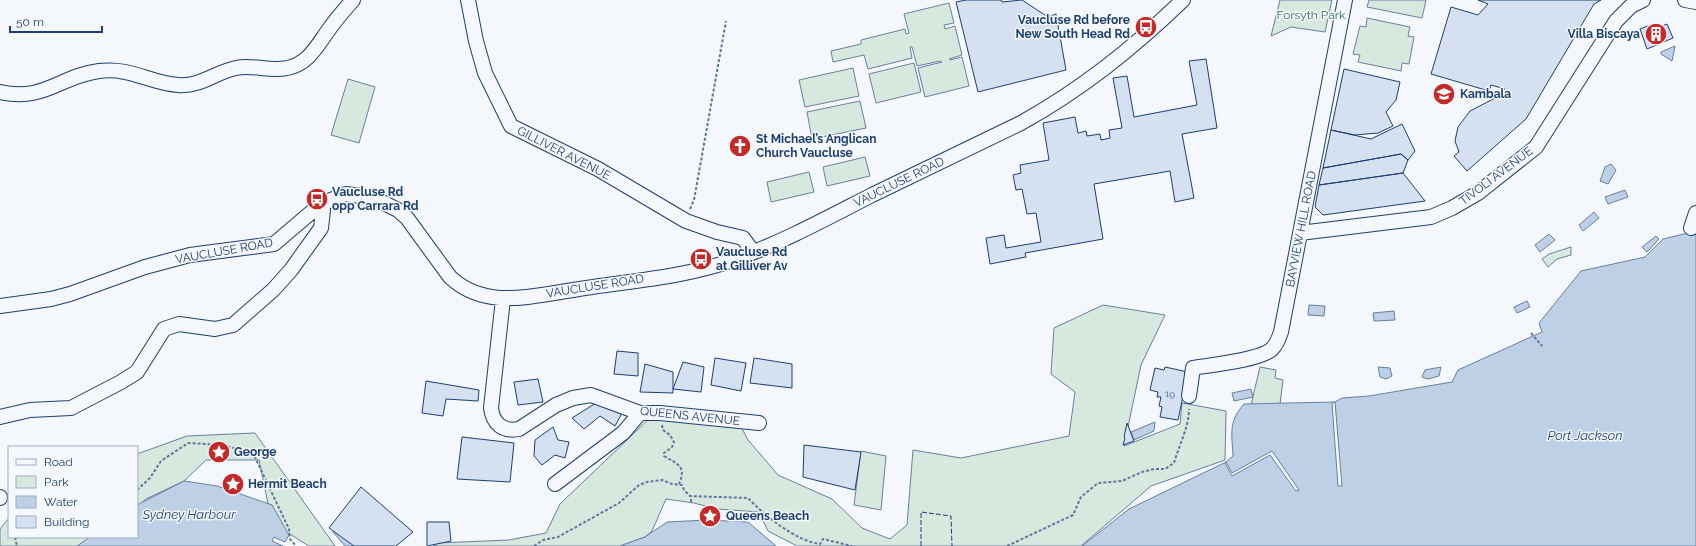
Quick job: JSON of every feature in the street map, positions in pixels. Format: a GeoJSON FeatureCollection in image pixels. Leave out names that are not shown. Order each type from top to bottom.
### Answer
{"type":"FeatureCollection","features":[{"type":"Feature","properties":{"kind":"street"},"geometry":{"type":"LineString","coordinates":[[0,92],[23,95],[32,94],[75,77],[108,70],[131,72],[156,81],[180,85],[204,81],[226,71],[244,66],[287,69],[300,63],[311,54],[330,27],[353,0]]}},
{"type":"Feature","properties":{"kind":"street","name":"GILLIVER AVENUE"},"geometry":{"type":"LineString","coordinates":[[468,0],[476,41],[485,73],[511,126],[598,169],[686,222],[743,238],[753,252]]}},
{"type":"Feature","properties":{"kind":"street","name":"VAUCLUSE ROAD"},"geometry":{"type":"LineString","coordinates":[[0,306],[51,299],[70,294],[145,267],[190,255],[274,244],[321,204],[346,194],[355,194],[374,198],[394,206],[407,218],[443,268],[458,284],[483,296],[503,299],[681,274],[716,265],[781,241],[1038,114],[1118,59],[1183,0]]}},
{"type":"Feature","properties":{"kind":"street","name":"BAYVIEW HILL ROAD"},"geometry":{"type":"LineString","coordinates":[[1189,396],[1194,368],[1261,355],[1271,350],[1277,343],[1281,332],[1345,0]]}},
{"type":"Feature","properties":{"kind":"street","name":"TIVOLI AVENUE"},"geometry":{"type":"LineString","coordinates":[[1300,233],[1431,217],[1452,208],[1478,193],[1536,147],[1616,21],[1631,6],[1643,0]]}},
{"type":"Feature","properties":{"kind":"street"},"geometry":{"type":"LineString","coordinates":[[1685,0],[1696,2]]}},
{"type":"Feature","properties":{"kind":"street"},"geometry":{"type":"LineString","coordinates":[[0,418],[30,410],[71,408],[121,382],[137,372],[164,330],[179,324],[215,329],[233,325],[273,290],[292,270],[321,228],[323,210],[321,204]]}},
{"type":"Feature","properties":{"kind":"street"},"geometry":{"type":"LineString","coordinates":[[1691,228],[1696,213]]}},
{"type":"Feature","properties":{"kind":"street","name":"QUEENS AVENUE"},"geometry":{"type":"LineString","coordinates":[[503,299],[491,408],[492,417],[500,427],[512,430],[519,429],[556,405],[573,398],[591,395],[640,413],[660,413],[759,423]]}},
{"type":"Feature","properties":{"kind":"street"},"geometry":{"type":"LineString","coordinates":[[556,484],[623,433],[640,413]]}},
{"type":"Feature","properties":{"kind":"path"},"geometry":{"type":"LineString","coordinates":[[686,222],[694,200],[726,21]]}},
{"type":"Feature","properties":{"kind":"path"},"geometry":{"type":"LineString","coordinates":[[1531,332],[1542,346]]}},
{"type":"Feature","properties":{"kind":"path"},"geometry":{"type":"LineString","coordinates":[[1007,546],[1073,515],[1081,497],[1098,483],[1122,480],[1148,470],[1165,469],[1174,463],[1188,422],[1189,396]]}},
{"type":"Feature","properties":{"kind":"path"},"geometry":{"type":"LineString","coordinates":[[660,413],[663,430],[670,435],[674,442],[672,447],[664,453],[664,456],[677,463],[681,468],[683,473],[679,484]]}},
{"type":"Feature","properties":{"kind":"path"},"geometry":{"type":"LineString","coordinates":[[138,489],[150,478],[161,460],[188,443],[222,445],[253,453],[289,528],[290,539],[296,546]]}},
{"type":"Feature","properties":{"kind":"path"},"geometry":{"type":"LineString","coordinates":[[534,546],[543,540],[558,537],[619,503],[640,485],[662,480],[672,484],[679,484],[691,496],[748,498],[756,506],[792,533],[808,542],[820,544],[823,539],[852,546]]}},
{"type":"Feature","properties":{"kind":"path"},"geometry":{"type":"LineString","coordinates":[[691,496],[691,502]]}},
{"type":"Feature","properties":{"kind":"green space","name":"Forsyth Park"},"geometry":{"type":"Polygon","coordinates":[[[1280,0],[1332,0],[1325,32],[1291,27],[1271,36],[1280,0]]]}},
{"type":"Feature","properties":{"kind":"green space"},"geometry":{"type":"Polygon","coordinates":[[[1369,0],[1426,0],[1422,18],[1367,7],[1369,0]]]}},
{"type":"Feature","properties":{"kind":"green space"},"geometry":{"type":"Polygon","coordinates":[[[949,3],[954,23],[944,25],[945,29],[955,26],[962,55],[949,59],[962,57],[969,86],[925,97],[918,68],[942,62],[940,61],[917,66],[912,47],[910,47],[912,58],[868,69],[864,55],[833,62],[831,51],[861,44],[861,40],[905,29],[906,34],[909,33],[904,14],[949,3]]]}},
{"type":"Feature","properties":{"kind":"green space"},"geometry":{"type":"Polygon","coordinates":[[[1367,18],[1410,27],[1408,36],[1414,37],[1409,64],[1402,63],[1401,71],[1358,62],[1360,55],[1353,54],[1360,26],[1366,27],[1367,18]]]}},
{"type":"Feature","properties":{"kind":"green space"},"geometry":{"type":"Polygon","coordinates":[[[914,63],[921,92],[876,103],[869,74],[914,63]]]}},
{"type":"Feature","properties":{"kind":"green space"},"geometry":{"type":"Polygon","coordinates":[[[853,68],[859,96],[805,107],[799,80],[853,68]]]}},
{"type":"Feature","properties":{"kind":"green space"},"geometry":{"type":"Polygon","coordinates":[[[348,79],[375,87],[359,143],[331,135],[348,79]]]}},
{"type":"Feature","properties":{"kind":"green space"},"geometry":{"type":"Polygon","coordinates":[[[860,101],[866,128],[812,139],[807,112],[860,101]]]}},
{"type":"Feature","properties":{"kind":"green space"},"geometry":{"type":"Polygon","coordinates":[[[865,157],[870,176],[827,186],[823,167],[865,157]]]}},
{"type":"Feature","properties":{"kind":"green space"},"geometry":{"type":"Polygon","coordinates":[[[809,172],[814,192],[771,202],[767,182],[809,172]]]}},
{"type":"Feature","properties":{"kind":"green space"},"geometry":{"type":"Polygon","coordinates":[[[1571,247],[1571,255],[1557,259],[1548,267],[1542,259],[1549,254],[1571,247]]]}},
{"type":"Feature","properties":{"kind":"green space"},"geometry":{"type":"Polygon","coordinates":[[[1103,305],[1165,315],[1141,365],[1124,446],[1180,424],[1182,403],[1226,411],[1225,460],[1151,486],[1081,546],[797,546],[768,531],[759,512],[717,509],[694,503],[666,499],[652,531],[645,537],[620,546],[433,546],[438,543],[509,540],[546,533],[560,504],[652,416],[740,425],[748,440],[778,475],[832,499],[862,528],[890,539],[907,525],[913,450],[961,458],[1069,436],[1075,392],[1051,374],[1054,328],[1103,305]]]}},
{"type":"Feature","properties":{"kind":"green space"},"geometry":{"type":"Polygon","coordinates":[[[1260,367],[1276,370],[1275,378],[1283,380],[1280,404],[1251,405],[1260,367]]]}},
{"type":"Feature","properties":{"kind":"green space"},"geometry":{"type":"Polygon","coordinates":[[[255,433],[335,546],[309,546],[272,523],[259,460],[206,460],[184,481],[146,499],[138,506],[138,454],[187,436],[255,433]]]}},
{"type":"Feature","properties":{"kind":"green space"},"geometry":{"type":"Polygon","coordinates":[[[861,451],[886,456],[881,510],[854,505],[861,451]]]}},
{"type":"Feature","properties":{"kind":"green space"},"geometry":{"type":"Polygon","coordinates":[[[8,519],[8,538],[97,538],[86,546],[0,546],[0,529],[8,519]]]}},
{"type":"Feature","properties":{"kind":"water"},"geometry":{"type":"Polygon","coordinates":[[[1675,46],[1672,61],[1661,54],[1661,52],[1675,46]]]}},
{"type":"Feature","properties":{"kind":"water"},"geometry":{"type":"Polygon","coordinates":[[[1611,164],[1616,170],[1608,184],[1600,181],[1605,167],[1611,164]]]}},
{"type":"Feature","properties":{"kind":"water"},"geometry":{"type":"Polygon","coordinates":[[[1625,190],[1628,197],[1608,204],[1605,197],[1625,190]]]}},
{"type":"Feature","properties":{"kind":"water"},"geometry":{"type":"Polygon","coordinates":[[[1594,212],[1599,218],[1583,231],[1579,225],[1594,212]]]}},
{"type":"Feature","properties":{"kind":"water","name":"Port Jackson"},"geometry":{"type":"Polygon","coordinates":[[[1696,231],[1696,546],[1082,546],[1129,509],[1226,462],[1233,456],[1233,423],[1239,410],[1244,404],[1335,402],[1342,398],[1369,396],[1452,382],[1458,370],[1542,332],[1539,323],[1581,271],[1645,257],[1663,239],[1696,231]]]}},
{"type":"Feature","properties":{"kind":"water"},"geometry":{"type":"Polygon","coordinates":[[[1549,234],[1555,240],[1540,252],[1535,245],[1549,234]]]}},
{"type":"Feature","properties":{"kind":"water"},"geometry":{"type":"Polygon","coordinates":[[[1656,236],[1659,239],[1647,252],[1642,247],[1656,236]]]}},
{"type":"Feature","properties":{"kind":"water"},"geometry":{"type":"Polygon","coordinates":[[[1527,301],[1530,307],[1517,313],[1514,307],[1527,301]]]}},
{"type":"Feature","properties":{"kind":"water"},"geometry":{"type":"Polygon","coordinates":[[[1309,305],[1325,306],[1324,316],[1308,315],[1309,305]]]}},
{"type":"Feature","properties":{"kind":"water"},"geometry":{"type":"Polygon","coordinates":[[[1394,311],[1395,320],[1374,321],[1373,313],[1394,311]]]}},
{"type":"Feature","properties":{"kind":"water"},"geometry":{"type":"Polygon","coordinates":[[[1378,367],[1390,368],[1392,376],[1386,379],[1380,377],[1378,367]]]}},
{"type":"Feature","properties":{"kind":"water"},"geometry":{"type":"Polygon","coordinates":[[[1441,367],[1439,376],[1428,379],[1422,377],[1425,370],[1441,367]]]}},
{"type":"Feature","properties":{"kind":"water"},"geometry":{"type":"Polygon","coordinates":[[[1251,389],[1253,397],[1234,401],[1232,393],[1251,389]]]}},
{"type":"Feature","properties":{"kind":"water"},"geometry":{"type":"Polygon","coordinates":[[[1155,422],[1154,431],[1134,440],[1131,432],[1155,422]]]}},
{"type":"Feature","properties":{"kind":"water","name":"Sydney Harbour"},"geometry":{"type":"Polygon","coordinates":[[[184,481],[217,486],[272,505],[289,535],[285,542],[274,537],[272,541],[283,546],[77,546],[89,538],[138,538],[138,504],[184,481]]]}},
{"type":"Feature","properties":{"kind":"water"},"geometry":{"type":"Polygon","coordinates":[[[707,520],[748,522],[776,546],[620,546],[645,537],[667,522],[707,520]]]}},
{"type":"Feature","properties":{"kind":"water"},"geometry":{"type":"Polygon","coordinates":[[[341,526],[356,546],[345,546],[333,532],[341,526]]]}},
{"type":"Feature","properties":{"kind":"pier"},"geometry":{"type":"Polygon","coordinates":[[[1335,402],[1342,486],[1338,486],[1332,403],[1335,402]]]}},
{"type":"Feature","properties":{"kind":"pier"},"geometry":{"type":"Polygon","coordinates":[[[1272,451],[1299,490],[1296,491],[1270,455],[1232,476],[1225,463],[1226,462],[1232,473],[1272,451]]]}},
{"type":"Feature","properties":{"kind":"building"},"geometry":{"type":"Polygon","coordinates":[[[966,0],[1001,0],[1002,2],[1022,0],[1048,17],[1056,14],[1066,70],[978,92],[956,2],[966,0]]]}},
{"type":"Feature","properties":{"kind":"building"},"geometry":{"type":"Polygon","coordinates":[[[1478,0],[1601,0],[1594,4],[1526,119],[1467,171],[1454,156],[1459,152],[1455,141],[1458,127],[1470,111],[1497,97],[1505,89],[1491,85],[1489,91],[1431,74],[1451,7],[1478,15],[1488,4],[1478,0]]]}},
{"type":"Feature","properties":{"kind":"building","name":"Villa Biscaya"},"geometry":{"type":"Polygon","coordinates":[[[1653,24],[1655,29],[1667,24],[1673,38],[1647,49],[1640,29],[1653,24]]]}},
{"type":"Feature","properties":{"kind":"building"},"geometry":{"type":"Polygon","coordinates":[[[1206,59],[1217,128],[1182,134],[1194,198],[1175,202],[1170,171],[1094,184],[1103,239],[1025,253],[1026,257],[990,264],[986,238],[1004,235],[1006,248],[1041,242],[1036,213],[1027,214],[1022,189],[1016,190],[1013,175],[1021,173],[1020,165],[1049,160],[1043,123],[1075,117],[1078,133],[1086,131],[1087,136],[1100,134],[1101,140],[1110,138],[1109,130],[1122,128],[1113,78],[1127,76],[1134,117],[1197,105],[1189,61],[1206,59]]]}},
{"type":"Feature","properties":{"kind":"building"},"geometry":{"type":"Polygon","coordinates":[[[1344,69],[1400,82],[1396,100],[1386,112],[1393,126],[1378,133],[1355,135],[1331,130],[1344,69]]]}},
{"type":"Feature","properties":{"kind":"building"},"geometry":{"type":"Polygon","coordinates":[[[1402,124],[1415,151],[1408,160],[1401,154],[1323,168],[1331,130],[1371,139],[1402,124]]]}},
{"type":"Feature","properties":{"kind":"building"},"geometry":{"type":"Polygon","coordinates":[[[1401,154],[1408,160],[1403,173],[1319,185],[1323,168],[1401,154]]]}},
{"type":"Feature","properties":{"kind":"building"},"geometry":{"type":"Polygon","coordinates":[[[1403,173],[1425,201],[1323,215],[1315,207],[1319,185],[1403,173]]]}},
{"type":"Feature","properties":{"kind":"building"},"geometry":{"type":"Polygon","coordinates":[[[617,351],[638,353],[638,376],[614,374],[617,351]]]}},
{"type":"Feature","properties":{"kind":"building"},"geometry":{"type":"Polygon","coordinates":[[[715,358],[746,363],[741,391],[711,385],[715,358]]]}},
{"type":"Feature","properties":{"kind":"building"},"geometry":{"type":"Polygon","coordinates":[[[754,358],[792,364],[792,388],[750,383],[754,358]]]}},
{"type":"Feature","properties":{"kind":"building"},"geometry":{"type":"Polygon","coordinates":[[[683,362],[704,367],[701,392],[673,389],[683,362]]]}},
{"type":"Feature","properties":{"kind":"building"},"geometry":{"type":"Polygon","coordinates":[[[645,364],[673,372],[673,393],[640,392],[645,364]]]}},
{"type":"Feature","properties":{"kind":"building"},"geometry":{"type":"Polygon","coordinates":[[[1165,367],[1188,372],[1178,420],[1160,417],[1162,407],[1159,406],[1161,397],[1157,397],[1158,392],[1150,390],[1155,368],[1164,370],[1165,367]]]}},
{"type":"Feature","properties":{"kind":"building"},"geometry":{"type":"Polygon","coordinates":[[[538,379],[543,402],[518,405],[514,382],[538,379]]]}},
{"type":"Feature","properties":{"kind":"building"},"geometry":{"type":"Polygon","coordinates":[[[426,381],[479,390],[478,401],[446,399],[443,416],[422,413],[426,381]]]}},
{"type":"Feature","properties":{"kind":"building"},"geometry":{"type":"Polygon","coordinates":[[[596,403],[622,413],[615,426],[600,416],[584,429],[572,418],[596,403]]]}},
{"type":"Feature","properties":{"kind":"building"},"geometry":{"type":"Polygon","coordinates":[[[1127,423],[1134,441],[1123,445],[1125,438],[1127,423]]]}},
{"type":"Feature","properties":{"kind":"building"},"geometry":{"type":"Polygon","coordinates":[[[553,427],[558,440],[569,442],[565,458],[555,455],[542,465],[534,456],[535,440],[553,427]]]}},
{"type":"Feature","properties":{"kind":"building"},"geometry":{"type":"Polygon","coordinates":[[[462,437],[514,443],[510,482],[457,479],[462,437]]]}},
{"type":"Feature","properties":{"kind":"building"},"geometry":{"type":"Polygon","coordinates":[[[804,445],[861,452],[855,490],[803,477],[804,445]]]}},
{"type":"Feature","properties":{"kind":"building"},"geometry":{"type":"Polygon","coordinates":[[[361,487],[413,532],[396,546],[354,546],[329,528],[361,487]]]}},
{"type":"Feature","properties":{"kind":"building"},"geometry":{"type":"Polygon","coordinates":[[[427,522],[449,522],[451,541],[427,546],[427,522]]]}},
{"type":"Feature","properties":{"kind":"fence"},"geometry":{"type":"LineString","coordinates":[[921,546],[921,512],[951,516],[952,546]]}},
{"type":"Feature","properties":{"kind":"place","name":"Vaucluse Rd before New South Head Rd"},"geometry":{"type":"Point","coordinates":[1146,27]}},
{"type":"Feature","properties":{"kind":"place","name":"Villa Biscaya"},"geometry":{"type":"Point","coordinates":[1656,34]}},
{"type":"Feature","properties":{"kind":"place","name":"Kambala"},"geometry":{"type":"Point","coordinates":[1444,94]}},
{"type":"Feature","properties":{"kind":"place","name":"St Michael’s Anglican Church Vaucluse"},"geometry":{"type":"Point","coordinates":[740,146]}},
{"type":"Feature","properties":{"kind":"place","name":"Vaucluse Rd opp Carrara Rd"},"geometry":{"type":"Point","coordinates":[317,199]}},
{"type":"Feature","properties":{"kind":"place","name":"Vaucluse Rd at Gilliver Av"},"geometry":{"type":"Point","coordinates":[701,259]}},
{"type":"Feature","properties":{"kind":"place","name":"George"},"geometry":{"type":"Point","coordinates":[219,452]}},
{"type":"Feature","properties":{"kind":"place","name":"Hermit Beach"},"geometry":{"type":"Point","coordinates":[233,484]}},
{"type":"Feature","properties":{"kind":"place","name":"Queens Beach"},"geometry":{"type":"Point","coordinates":[710,516]}}]}
